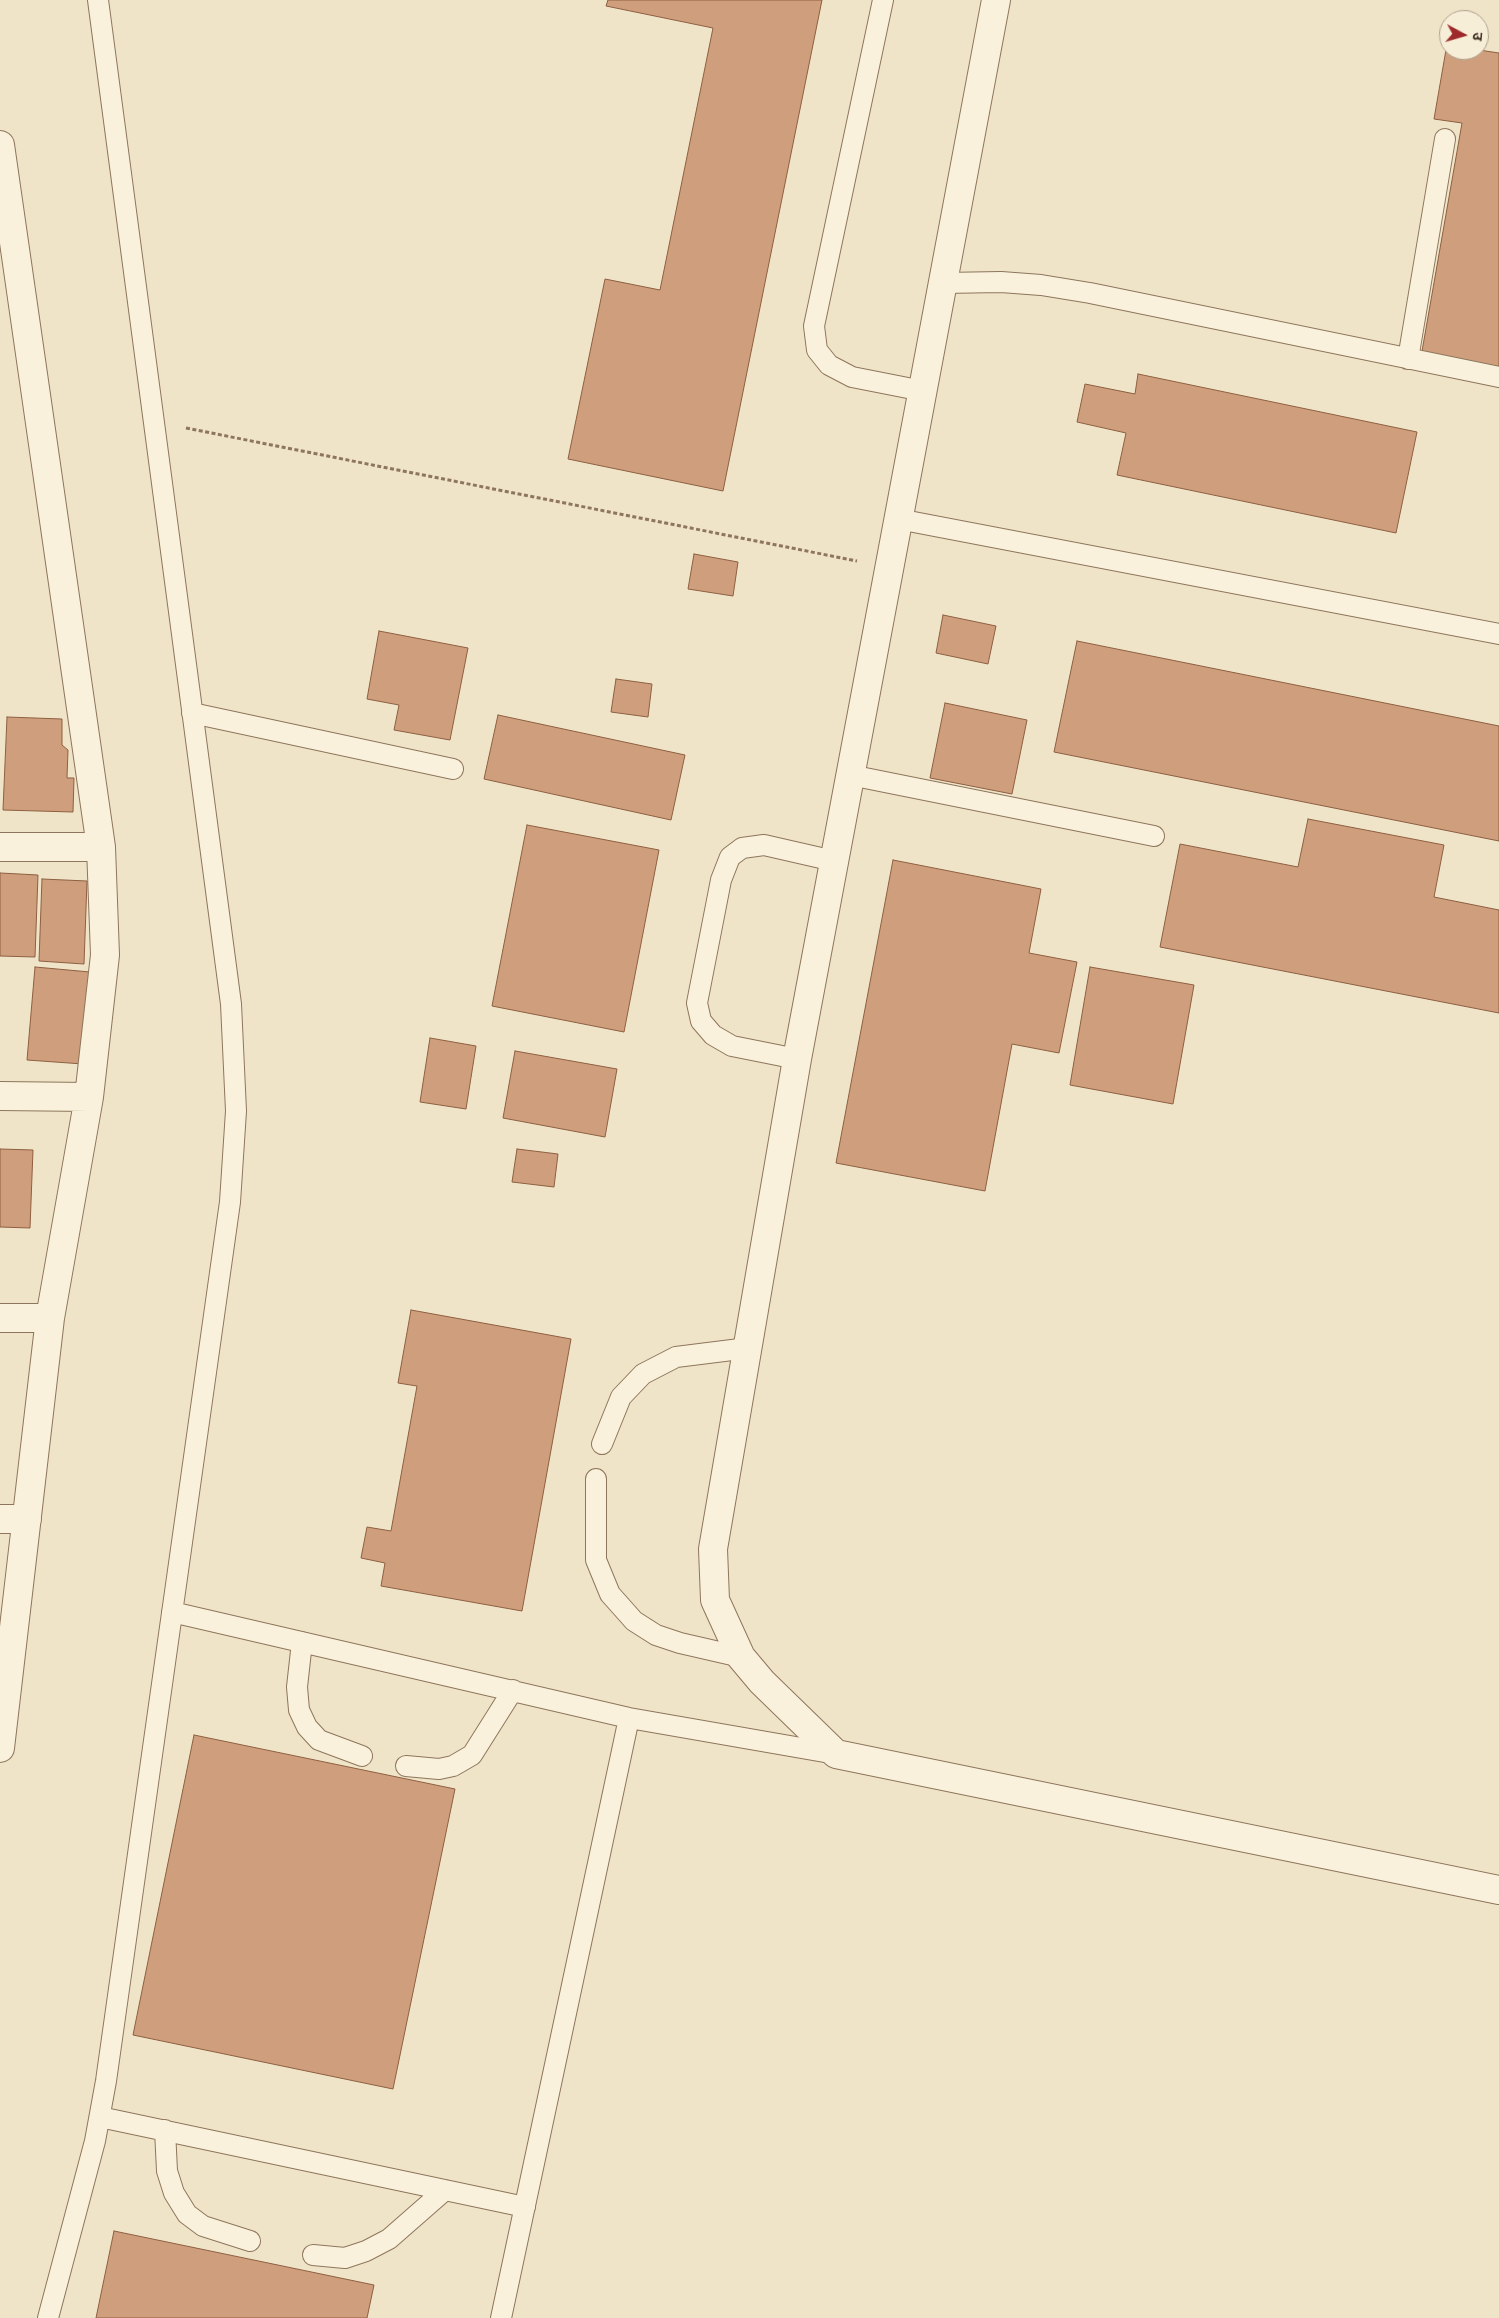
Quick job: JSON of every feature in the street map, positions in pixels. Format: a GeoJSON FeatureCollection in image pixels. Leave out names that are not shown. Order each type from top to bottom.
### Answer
{"type":"FeatureCollection","features":[{"type":"Feature","properties":{"kind":"street"},"geometry":{"type":"LineString","coordinates":[[996,0],[797,1059],[713,1549],[715,1600],[741,1657],[762,1682],[836,1754],[1499,1890]]}},
{"type":"Feature","properties":{"kind":"street"},"geometry":{"type":"LineString","coordinates":[[0,145],[101,847],[105,955],[89,1097],[50,1318],[2,1731]]}},
{"type":"Feature","properties":{"kind":"street"},"geometry":{"type":"LineString","coordinates":[[0,847],[101,847]]}},
{"type":"Feature","properties":{"kind":"street"},"geometry":{"type":"LineString","coordinates":[[0,1096],[89,1097]]}},
{"type":"Feature","properties":{"kind":"street"},"geometry":{"type":"LineString","coordinates":[[0,1318],[50,1318]]}},
{"type":"Feature","properties":{"kind":"street"},"geometry":{"type":"LineString","coordinates":[[0,1519],[27,1519]]}},
{"type":"Feature","properties":{"kind":"lane"},"geometry":{"type":"LineString","coordinates":[[48,2318],[78,2211],[100,2117],[230,1202],[236,1111],[231,1004],[98,0]]}},
{"type":"Feature","properties":{"kind":"lane"},"geometry":{"type":"LineString","coordinates":[[883,0],[814,326],[817,350],[830,365],[852,376],[922,391]]}},
{"type":"Feature","properties":{"kind":"lane"},"geometry":{"type":"LineString","coordinates":[[1408,359],[1445,139]]}},
{"type":"Feature","properties":{"kind":"lane"},"geometry":{"type":"LineString","coordinates":[[943,283],[1001,282],[1082,291],[1499,378]]}},
{"type":"Feature","properties":{"kind":"lane"},"geometry":{"type":"LineString","coordinates":[[898,519],[1499,634]]}},
{"type":"Feature","properties":{"kind":"lane"},"geometry":{"type":"LineString","coordinates":[[192,713],[453,769]]}},
{"type":"Feature","properties":{"kind":"lane"},"geometry":{"type":"LineString","coordinates":[[850,775],[1154,836]]}},
{"type":"Feature","properties":{"kind":"lane"},"geometry":{"type":"LineString","coordinates":[[797,1059],[732,1046],[713,1035],[701,1021],[697,1003],[721,880],[730,857],[742,848],[764,846],[834,861]]}},
{"type":"Feature","properties":{"kind":"lane"},"geometry":{"type":"LineString","coordinates":[[602,1444],[621,1397],[643,1374],[676,1357],[748,1348]]}},
{"type":"Feature","properties":{"kind":"lane"},"geometry":{"type":"LineString","coordinates":[[596,1479],[596,1560],[610,1594],[634,1620],[656,1635],[680,1643],[741,1657]]}},
{"type":"Feature","properties":{"kind":"lane"},"geometry":{"type":"LineString","coordinates":[[172,1612],[629,1718],[836,1754]]}},
{"type":"Feature","properties":{"kind":"lane"},"geometry":{"type":"LineString","coordinates":[[302,1642],[297,1687],[299,1710],[307,1727],[319,1740],[362,1756]]}},
{"type":"Feature","properties":{"kind":"lane"},"geometry":{"type":"LineString","coordinates":[[406,1766],[439,1769],[453,1766],[472,1754],[512,1690]]}},
{"type":"Feature","properties":{"kind":"lane"},"geometry":{"type":"LineString","coordinates":[[501,2318],[629,1718]]}},
{"type":"Feature","properties":{"kind":"lane"},"geometry":{"type":"LineString","coordinates":[[100,2117],[525,2207]]}},
{"type":"Feature","properties":{"kind":"lane"},"geometry":{"type":"LineString","coordinates":[[165,2130],[167,2171],[174,2193],[187,2214],[203,2226],[250,2241]]}},
{"type":"Feature","properties":{"kind":"lane"},"geometry":{"type":"LineString","coordinates":[[313,2255],[345,2258],[366,2251],[389,2239],[445,2190]]}},
{"type":"Feature","properties":{"kind":"path"},"geometry":{"type":"LineString","coordinates":[[153,421],[889,567]]}},
{"type":"Feature","properties":{"kind":"building"},"geometry":{"type":"Polygon","coordinates":[[[608,0],[822,0],[723,491],[568,459],[605,279],[660,290],[713,28],[606,6],[608,0]]]}},
{"type":"Feature","properties":{"kind":"building"},"geometry":{"type":"Polygon","coordinates":[[[1489,52],[1499,53],[1499,370],[1421,357],[1462,123],[1434,119],[1444,60],[1489,60],[1489,52]]]}},
{"type":"Feature","properties":{"kind":"building"},"geometry":{"type":"Polygon","coordinates":[[[1138,374],[1417,432],[1396,533],[1117,475],[1126,433],[1077,422],[1085,384],[1135,394],[1138,374]]]}},
{"type":"Feature","properties":{"kind":"building"},"geometry":{"type":"Polygon","coordinates":[[[694,554],[738,562],[733,596],[688,589],[694,554]]]}},
{"type":"Feature","properties":{"kind":"building"},"geometry":{"type":"Polygon","coordinates":[[[943,615],[996,626],[988,664],[936,653],[943,615]]]}},
{"type":"Feature","properties":{"kind":"building"},"geometry":{"type":"Polygon","coordinates":[[[379,631],[468,648],[450,740],[394,730],[399,705],[367,699],[379,631]]]}},
{"type":"Feature","properties":{"kind":"building"},"geometry":{"type":"Polygon","coordinates":[[[1077,641],[1499,726],[1499,841],[1054,752],[1077,641]]]}},
{"type":"Feature","properties":{"kind":"building"},"geometry":{"type":"Polygon","coordinates":[[[616,679],[652,684],[648,717],[611,712],[616,679]]]}},
{"type":"Feature","properties":{"kind":"building"},"geometry":{"type":"Polygon","coordinates":[[[945,703],[1027,720],[1012,794],[930,778],[945,703]]]}},
{"type":"Feature","properties":{"kind":"building"},"geometry":{"type":"Polygon","coordinates":[[[498,715],[685,755],[671,820],[484,779],[498,715]]]}},
{"type":"Feature","properties":{"kind":"building"},"geometry":{"type":"Polygon","coordinates":[[[7,717],[62,719],[62,745],[68,750],[67,778],[74,778],[73,812],[3,810],[7,717]]]}},
{"type":"Feature","properties":{"kind":"building"},"geometry":{"type":"Polygon","coordinates":[[[1308,819],[1444,845],[1434,897],[1499,910],[1499,1013],[1160,947],[1180,844],[1298,867],[1308,819]]]}},
{"type":"Feature","properties":{"kind":"building"},"geometry":{"type":"Polygon","coordinates":[[[527,825],[659,850],[624,1032],[492,1006],[527,825]]]}},
{"type":"Feature","properties":{"kind":"building"},"geometry":{"type":"Polygon","coordinates":[[[893,860],[1041,889],[1029,953],[1077,962],[1059,1053],[1012,1044],[985,1191],[836,1163],[893,860]]]}},
{"type":"Feature","properties":{"kind":"building"},"geometry":{"type":"Polygon","coordinates":[[[0,873],[38,875],[35,957],[0,956],[0,873]]]}},
{"type":"Feature","properties":{"kind":"building"},"geometry":{"type":"Polygon","coordinates":[[[42,879],[87,881],[84,964],[39,961],[42,879]]]}},
{"type":"Feature","properties":{"kind":"building"},"geometry":{"type":"Polygon","coordinates":[[[35,967],[90,972],[83,1064],[27,1060],[35,967]]]}},
{"type":"Feature","properties":{"kind":"building"},"geometry":{"type":"Polygon","coordinates":[[[1090,967],[1194,985],[1173,1104],[1070,1085],[1090,967]]]}},
{"type":"Feature","properties":{"kind":"building"},"geometry":{"type":"Polygon","coordinates":[[[430,1038],[476,1046],[466,1109],[420,1102],[430,1038]]]}},
{"type":"Feature","properties":{"kind":"building"},"geometry":{"type":"Polygon","coordinates":[[[515,1051],[617,1069],[605,1137],[503,1118],[515,1051]]]}},
{"type":"Feature","properties":{"kind":"building"},"geometry":{"type":"Polygon","coordinates":[[[0,1149],[33,1150],[30,1228],[0,1227],[0,1149]]]}},
{"type":"Feature","properties":{"kind":"building"},"geometry":{"type":"Polygon","coordinates":[[[517,1149],[558,1154],[554,1187],[512,1182],[517,1149]]]}},
{"type":"Feature","properties":{"kind":"building"},"geometry":{"type":"Polygon","coordinates":[[[411,1310],[571,1339],[522,1611],[381,1586],[385,1563],[361,1558],[367,1527],[391,1531],[417,1386],[398,1383],[411,1310]]]}},
{"type":"Feature","properties":{"kind":"building"},"geometry":{"type":"Polygon","coordinates":[[[194,1735],[455,1789],[393,2089],[133,2035],[194,1735]]]}},
{"type":"Feature","properties":{"kind":"building"},"geometry":{"type":"Polygon","coordinates":[[[114,2231],[374,2285],[367,2318],[96,2318],[114,2231]]]}}]}
